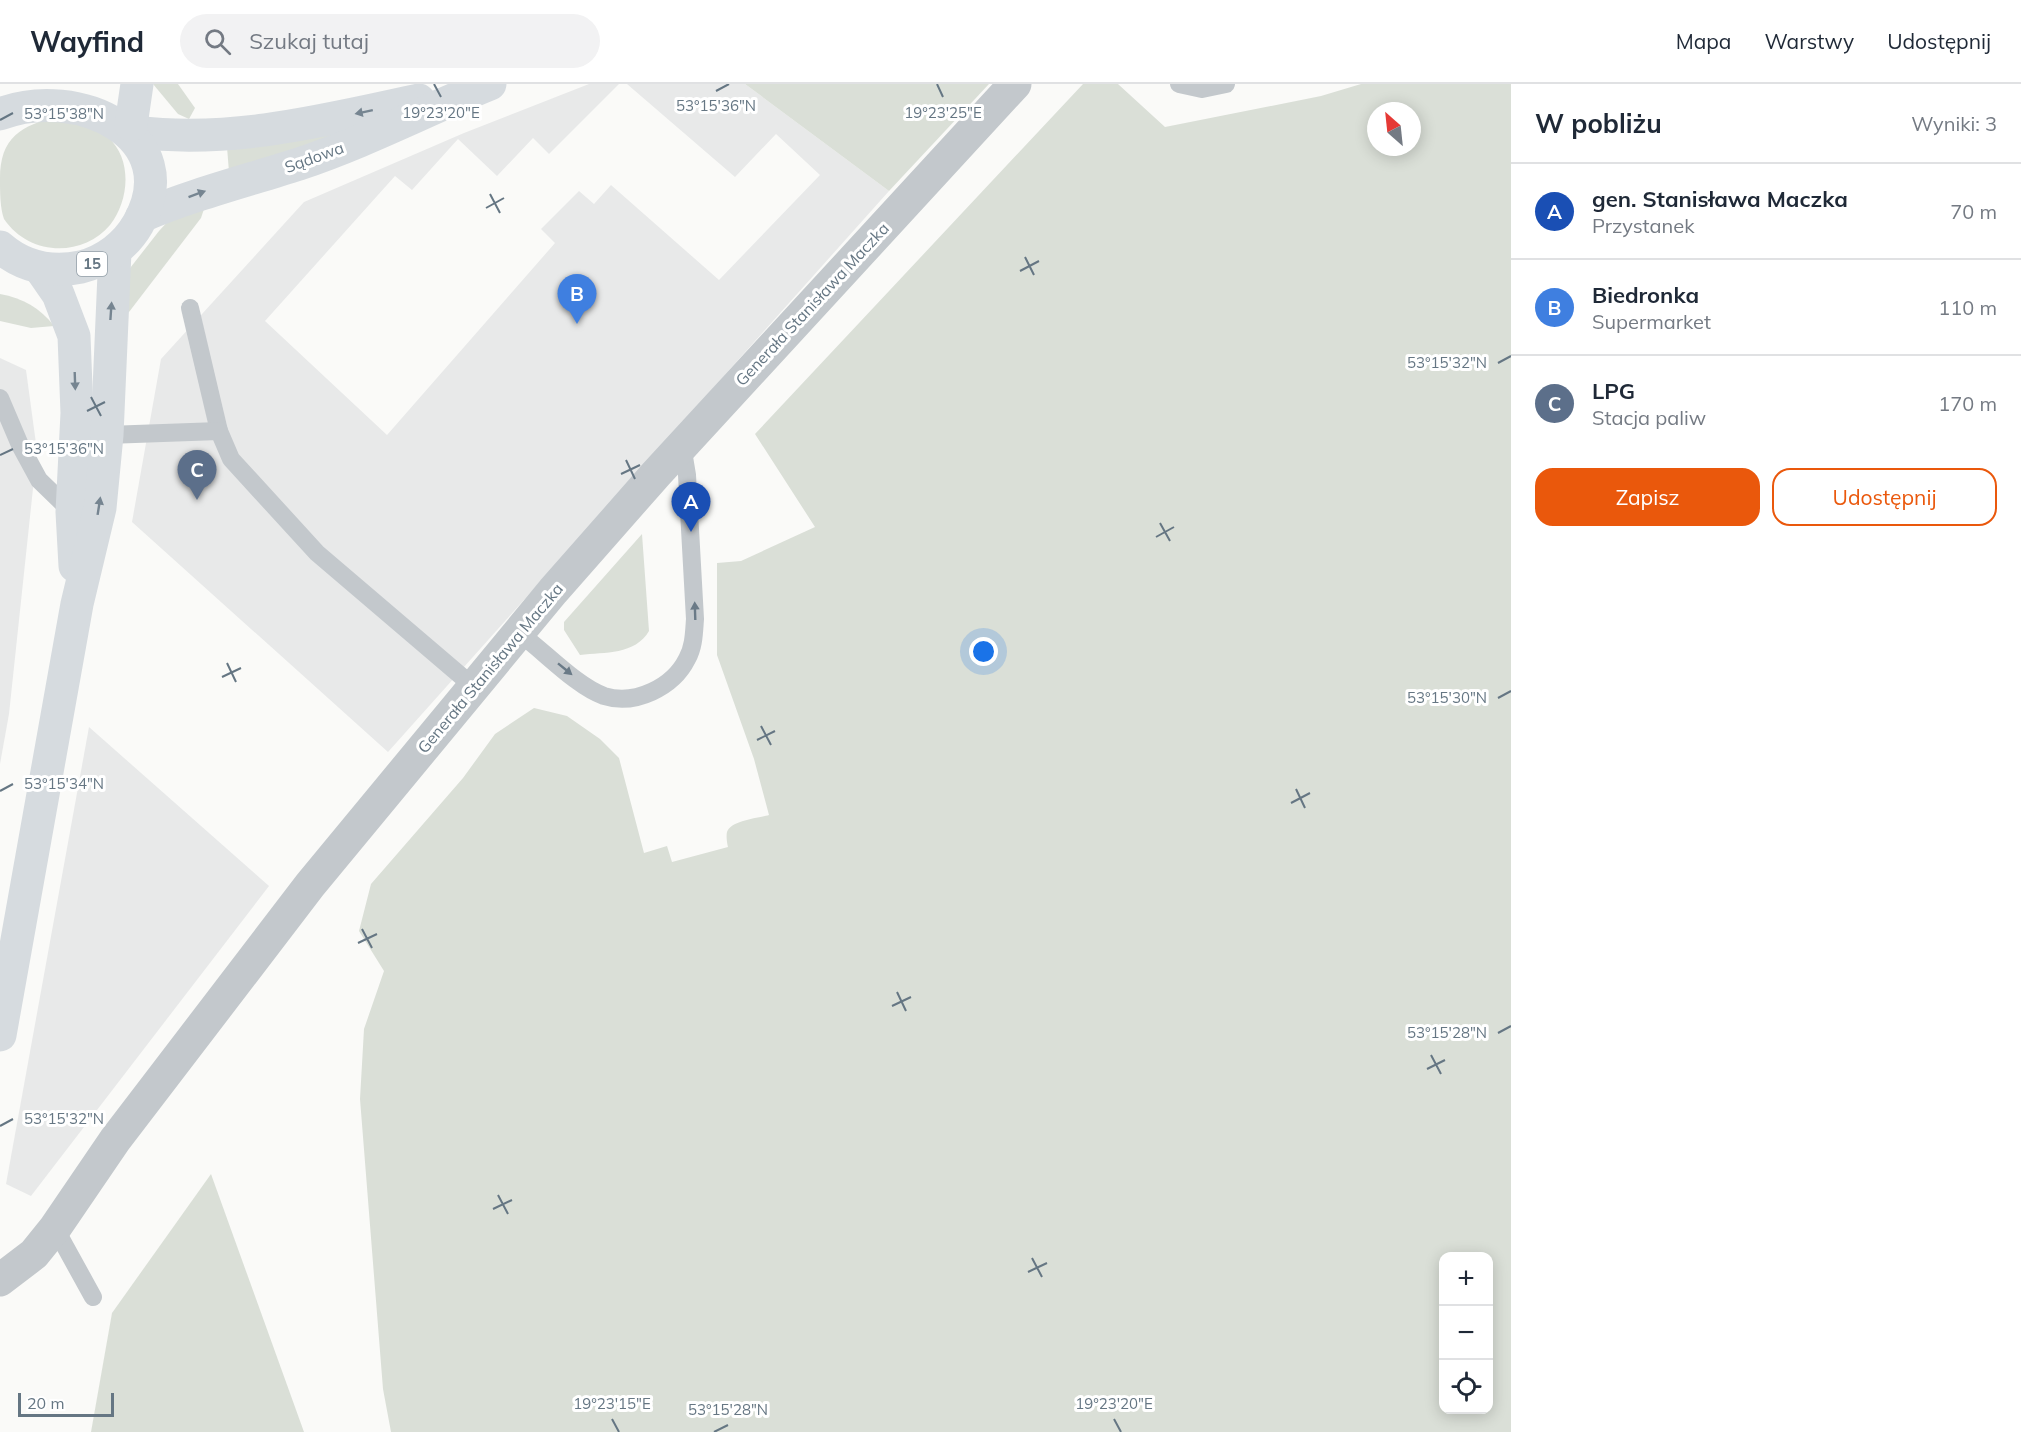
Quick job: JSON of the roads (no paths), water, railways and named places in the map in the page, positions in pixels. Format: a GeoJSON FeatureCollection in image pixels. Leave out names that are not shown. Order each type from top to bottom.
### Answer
{"type":"FeatureCollection","features":[{"type":"Feature","properties":{"kind":"main road"},"geometry":{"type":"LineString","coordinates":[[133,128],[137,84]]}},
{"type":"Feature","properties":{"kind":"main road","name":"Sądowa"},"geometry":{"type":"LineString","coordinates":[[133,128],[205,135],[283,129],[485,85]]}},
{"type":"Feature","properties":{"kind":"main road","name":"Sądowa"},"geometry":{"type":"LineString","coordinates":[[142,216],[214,188],[300,163],[397,126],[485,85]]}},
{"type":"Feature","properties":{"kind":"main road","name":"15"},"geometry":{"type":"LineString","coordinates":[[0,114],[20,100],[44,88],[90,96],[113,107],[133,128],[146,152],[150,174],[149,195],[142,216],[131,235],[115,251],[92,264],[67,270],[16,262]]}},
{"type":"Feature","properties":{"kind":"main road"},"geometry":{"type":"LineString","coordinates":[[0,1035],[77,604],[100,508],[107,435],[115,251]]}},
{"type":"Feature","properties":{"kind":"main road"},"geometry":{"type":"LineString","coordinates":[[16,262],[58,294],[74,336],[77,413],[72,512],[77,604]]}},
{"type":"Feature","properties":{"kind":"street","name":"Generała Stanisława Maczka"},"geometry":{"type":"LineString","coordinates":[[0,1280],[34,1254],[56,1228],[115,1140],[310,885],[519,633],[682,445],[1015,84]]}},
{"type":"Feature","properties":{"kind":"lane"},"geometry":{"type":"LineString","coordinates":[[1179,84],[1202,89],[1226,84]]}},
{"type":"Feature","properties":{"kind":"lane"},"geometry":{"type":"LineString","coordinates":[[190,308],[219,431],[231,459],[317,553],[474,687]]}},
{"type":"Feature","properties":{"kind":"lane"},"geometry":{"type":"LineString","coordinates":[[0,398],[20,445],[39,480],[72,512]]}},
{"type":"Feature","properties":{"kind":"lane"},"geometry":{"type":"LineString","coordinates":[[107,435],[219,431]]}},
{"type":"Feature","properties":{"kind":"lane"},"geometry":{"type":"LineString","coordinates":[[519,633],[586,687],[604,696],[625,699],[644,694],[663,686],[678,673],[688,658],[694,640],[695,619],[687,475],[682,445]]}},
{"type":"Feature","properties":{"kind":"lane"},"geometry":{"type":"LineString","coordinates":[[56,1228],[93,1297]]}},
{"type":"Feature","properties":{"kind":"place","name":"Biedronka"},"geometry":{"type":"Point","coordinates":[577,324]}},
{"type":"Feature","properties":{"kind":"place","name":"LPG"},"geometry":{"type":"Point","coordinates":[197,500]}},
{"type":"Feature","properties":{"kind":"place","name":"gen. Stanisława Maczka"},"geometry":{"type":"Point","coordinates":[691,532]}}]}
